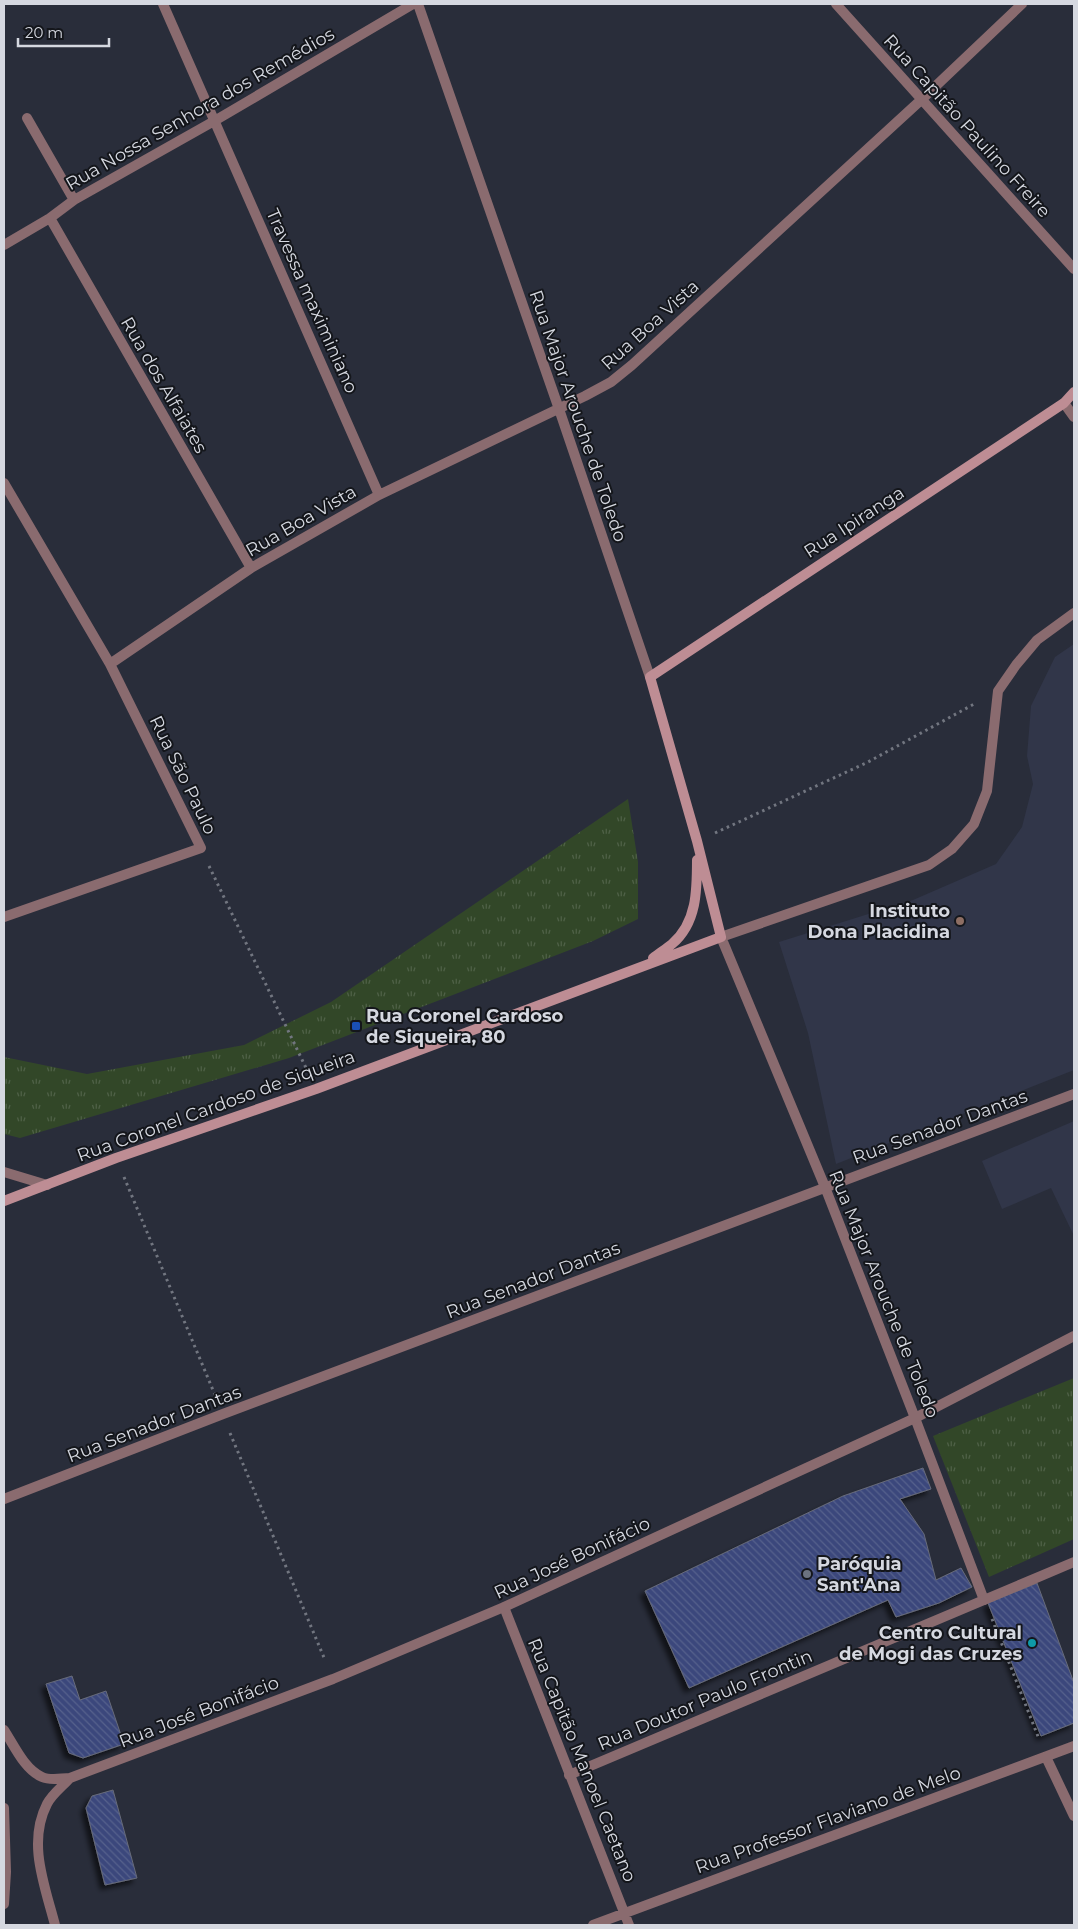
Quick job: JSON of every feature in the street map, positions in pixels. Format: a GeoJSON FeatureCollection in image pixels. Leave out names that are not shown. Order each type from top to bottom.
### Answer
{"type":"FeatureCollection","features":[{"type":"Feature","properties":{"kind":"main road","name":"Rua Ipiranga"},"geometry":{"type":"LineString","coordinates":[[650,676],[1064,402],[1074,392]]}},
{"type":"Feature","properties":{"kind":"main road","name":"Rua Major Arouche de Toledo"},"geometry":{"type":"LineString","coordinates":[[650,676],[697,841],[721,936]]}},
{"type":"Feature","properties":{"kind":"main road","name":"Rua Major Arouche de Toledo"},"geometry":{"type":"LineString","coordinates":[[640,966],[673,944],[685,929],[693,912],[698,886],[697,841]]}},
{"type":"Feature","properties":{"kind":"main road","name":"Rua Coronel Cardoso de Siqueira"},"geometry":{"type":"LineString","coordinates":[[4,1202],[116,1158],[316,1089],[721,936]]}},
{"type":"Feature","properties":{"kind":"street","name":"Travessa maximiniano"},"geometry":{"type":"LineString","coordinates":[[163,4],[216,120],[379,495]]}},
{"type":"Feature","properties":{"kind":"street","name":"Rua Nossa Senhora dos Remédios"},"geometry":{"type":"LineString","coordinates":[[4,245],[50,218],[74,200],[216,120],[413,4]]}},
{"type":"Feature","properties":{"kind":"street","name":"Rua Major Arouche de Toledo"},"geometry":{"type":"LineString","coordinates":[[418,4],[650,676]]}},
{"type":"Feature","properties":{"kind":"street","name":"Rua Capitão Paulino Freire"},"geometry":{"type":"LineString","coordinates":[[836,4],[1074,269]]}},
{"type":"Feature","properties":{"kind":"street","name":"Rua Boa Vista"},"geometry":{"type":"LineString","coordinates":[[110,664],[250,568],[379,495],[559,409],[611,382],[632,365],[921,100],[1022,4]]}},
{"type":"Feature","properties":{"kind":"street"},"geometry":{"type":"LineString","coordinates":[[27,118],[74,200]]}},
{"type":"Feature","properties":{"kind":"street","name":"Rua dos Alfaiates"},"geometry":{"type":"LineString","coordinates":[[50,218],[250,568]]}},
{"type":"Feature","properties":{"kind":"street"},"geometry":{"type":"LineString","coordinates":[[1064,402],[1074,417]]}},
{"type":"Feature","properties":{"kind":"street","name":"Rua São Paulo"},"geometry":{"type":"LineString","coordinates":[[4,483],[110,664],[201,848]]}},
{"type":"Feature","properties":{"kind":"street"},"geometry":{"type":"LineString","coordinates":[[721,936],[929,865],[952,849],[974,824],[986,791],[998,691],[1037,640],[1073,614]]}},
{"type":"Feature","properties":{"kind":"street"},"geometry":{"type":"LineString","coordinates":[[4,917],[201,848]]}},
{"type":"Feature","properties":{"kind":"street","name":"Rua Major Arouche de Toledo"},"geometry":{"type":"LineString","coordinates":[[721,936],[825,1187],[984,1600]]}},
{"type":"Feature","properties":{"kind":"street","name":"Rua Senador Dantas"},"geometry":{"type":"LineString","coordinates":[[4,1499],[223,1414],[1074,1094]]}},
{"type":"Feature","properties":{"kind":"street"},"geometry":{"type":"LineString","coordinates":[[4,1172],[48,1185]]}},
{"type":"Feature","properties":{"kind":"street","name":"Rua José Bonifácio"},"geometry":{"type":"LineString","coordinates":[[70,1778],[333,1679],[504,1607],[915,1418],[1074,1336]]}},
{"type":"Feature","properties":{"kind":"street","name":"Rua Doutor Paulo Frontin"},"geometry":{"type":"LineString","coordinates":[[569,1775],[1074,1562]]}},
{"type":"Feature","properties":{"kind":"street","name":"Rua Capitão Manoel Caetano"},"geometry":{"type":"LineString","coordinates":[[504,1607],[629,1925]]}},
{"type":"Feature","properties":{"kind":"street"},"geometry":{"type":"LineString","coordinates":[[4,1730],[31,1769],[42,1777],[52,1779],[70,1778]]}},
{"type":"Feature","properties":{"kind":"street","name":"Rua Professor Flaviano de Melo"},"geometry":{"type":"LineString","coordinates":[[593,1925],[1074,1746]]}},
{"type":"Feature","properties":{"kind":"street"},"geometry":{"type":"LineString","coordinates":[[1046,1757],[1074,1816]]}},
{"type":"Feature","properties":{"kind":"street"},"geometry":{"type":"LineString","coordinates":[[55,1925],[37,1856],[39,1827],[48,1803],[70,1778]]}},
{"type":"Feature","properties":{"kind":"street"},"geometry":{"type":"LineString","coordinates":[[4,1809],[6,1872],[4,1904]]}},
{"type":"Feature","properties":{"kind":"path"},"geometry":{"type":"LineString","coordinates":[[697,841],[868,762],[998,691]]}},
{"type":"Feature","properties":{"kind":"path","name":"Rua São Paulo"},"geometry":{"type":"LineString","coordinates":[[201,848],[316,1089]]}},
{"type":"Feature","properties":{"kind":"path"},"geometry":{"type":"LineString","coordinates":[[984,1600],[1046,1757]]}},
{"type":"Feature","properties":{"kind":"shaded area","name":"Instituto Dona Placidina"},"geometry":{"type":"Polygon","coordinates":[[[1074,644],[1074,1070],[836,1164],[808,1033],[779,942],[913,900],[996,864],[1022,827],[1033,784],[1027,756],[1031,706],[1055,657],[1074,644]]]}},
{"type":"Feature","properties":{"kind":"shaded area"},"geometry":{"type":"Polygon","coordinates":[[[1074,1121],[1074,1236],[1051,1188],[1002,1209],[982,1161],[1074,1121]]]}},
{"type":"Feature","properties":{"kind":"green space"},"geometry":{"type":"Polygon","coordinates":[[[628,799],[638,862],[638,919],[593,941],[289,1058],[20,1138],[4,1134],[4,1057],[87,1074],[244,1045],[331,1002],[628,799]]]}},
{"type":"Feature","properties":{"kind":"green space"},"geometry":{"type":"Polygon","coordinates":[[[1074,1378],[1074,1539],[989,1577],[933,1436],[1074,1378]]]}},
{"type":"Feature","properties":{"kind":"building","name":"Paróquia Sant'Ana"},"geometry":{"type":"Polygon","coordinates":[[[923,1468],[931,1489],[900,1499],[924,1534],[936,1580],[961,1568],[972,1587],[939,1603],[896,1617],[888,1600],[689,1688],[645,1591],[843,1496],[923,1468]]]}},
{"type":"Feature","properties":{"kind":"building","name":"Centro Cultural de Mogi das Cruzes"},"geometry":{"type":"Polygon","coordinates":[[[1037,1583],[1074,1683],[1074,1723],[1041,1736],[988,1603],[1037,1583]]]}},
{"type":"Feature","properties":{"kind":"building"},"geometry":{"type":"Polygon","coordinates":[[[72,1676],[80,1700],[106,1691],[124,1744],[83,1758],[69,1753],[46,1684],[72,1676]]]}},
{"type":"Feature","properties":{"kind":"building"},"geometry":{"type":"Polygon","coordinates":[[[113,1790],[137,1878],[105,1885],[86,1808],[92,1796],[113,1790]]]}},
{"type":"Feature","properties":{"kind":"place","name":"Instituto Dona Placidina"},"geometry":{"type":"Point","coordinates":[960,921]}},
{"type":"Feature","properties":{"kind":"place","name":"Rua Coronel Cardoso de Siqueira, 80"},"geometry":{"type":"Point","coordinates":[356,1026]}},
{"type":"Feature","properties":{"kind":"place","name":"Paróquia Sant'Ana"},"geometry":{"type":"Point","coordinates":[807,1574]}},
{"type":"Feature","properties":{"kind":"place","name":"Centro Cultural de Mogi das Cruzes"},"geometry":{"type":"Point","coordinates":[1032,1643]}}]}
